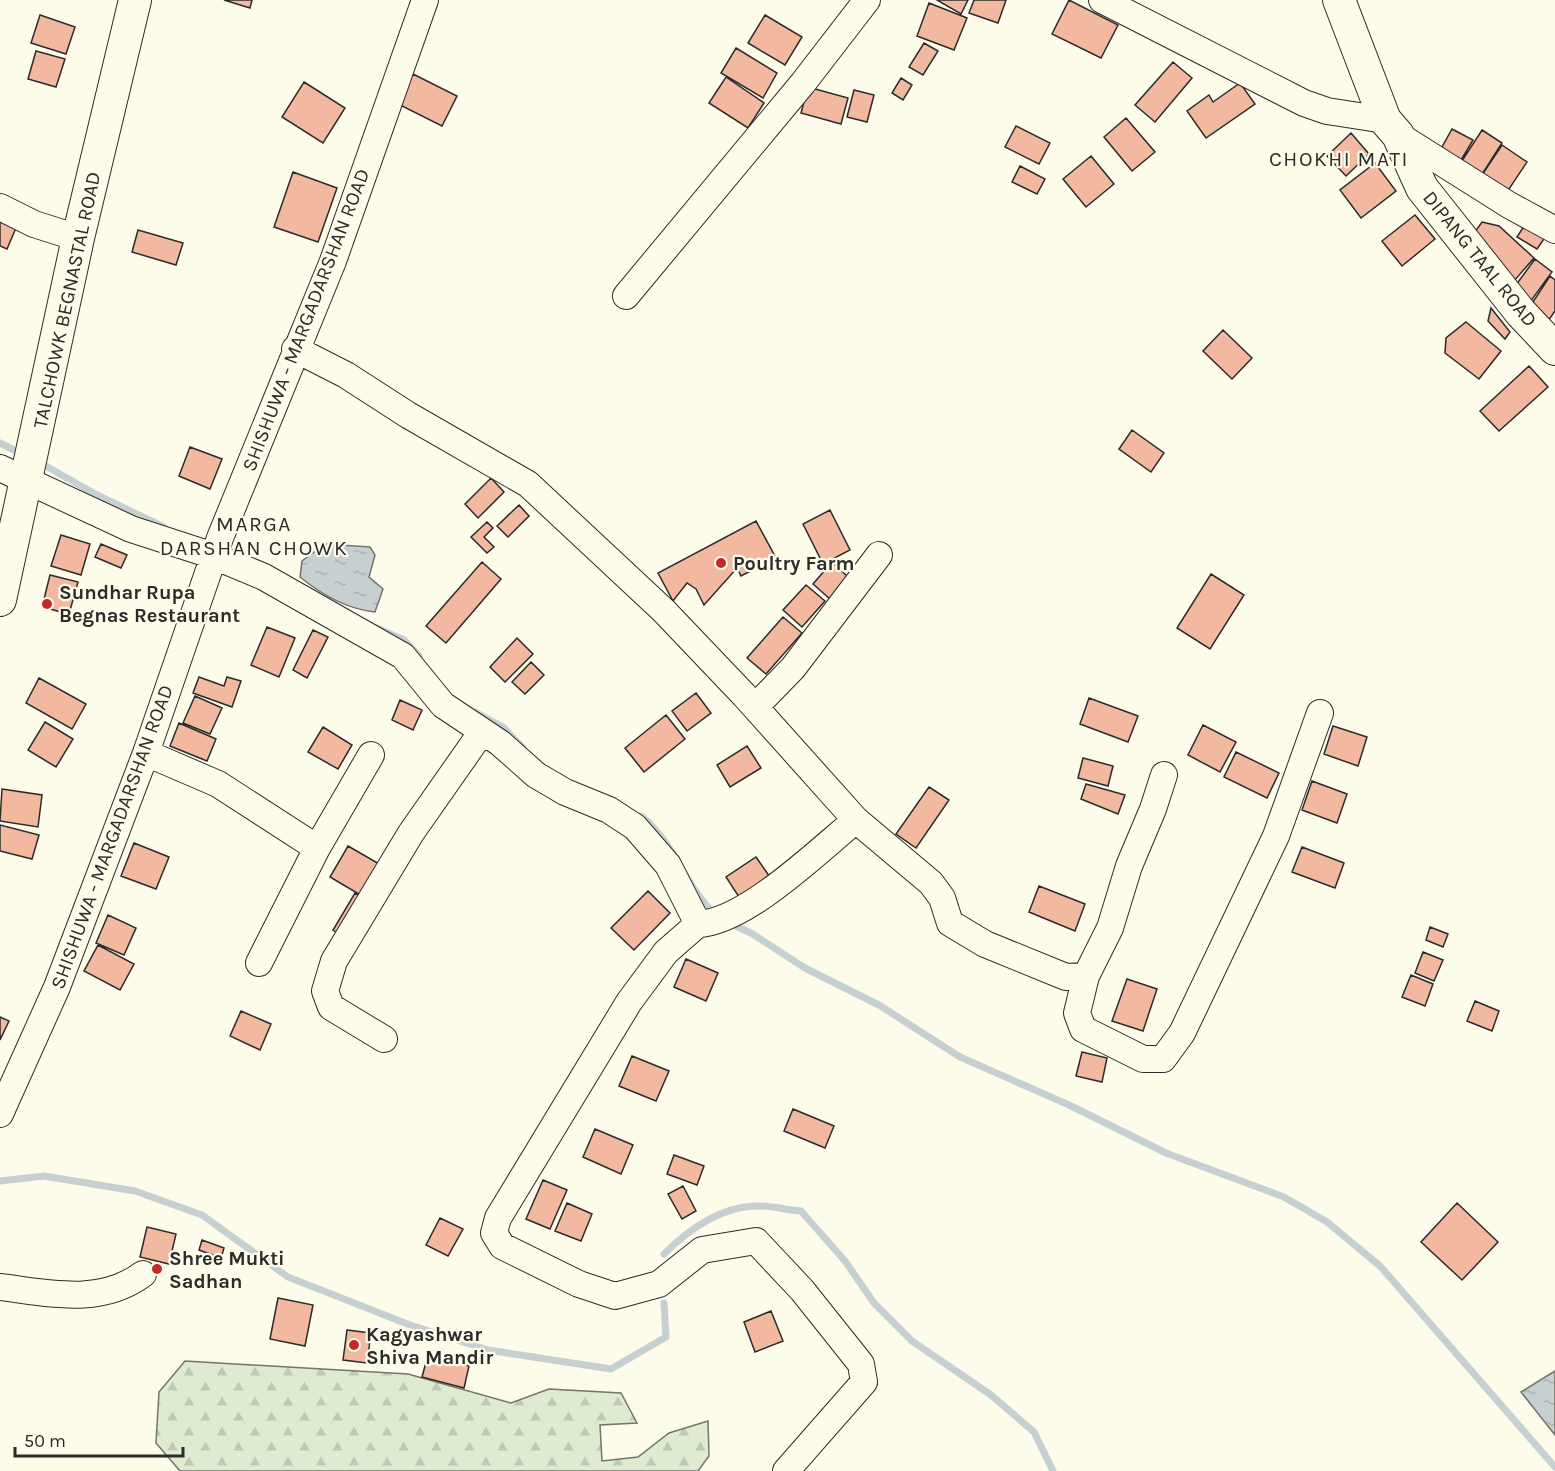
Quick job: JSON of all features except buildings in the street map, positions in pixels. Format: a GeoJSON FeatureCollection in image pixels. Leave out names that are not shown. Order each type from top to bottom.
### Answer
{"type":"FeatureCollection","features":[{"type":"Feature","properties":{"kind":"main road","name":"TALCHOWK BEGNASTAL ROAD"},"geometry":{"type":"LineString","coordinates":[[0,600],[14,474],[78,238],[135,0]]}},
{"type":"Feature","properties":{"kind":"main road","name":"DIPANG TAAL ROAD"},"geometry":{"type":"LineString","coordinates":[[1339,0],[1392,128],[1422,188],[1521,313],[1555,349]]}},
{"type":"Feature","properties":{"kind":"street","name":"SHISHUWA - MARGADARSHAN ROAD"},"geometry":{"type":"LineString","coordinates":[[0,1114],[57,987],[146,753],[217,547],[295,349],[333,261],[425,0]]}},
{"type":"Feature","properties":{"kind":"street"},"geometry":{"type":"LineString","coordinates":[[626,297],[803,83],[867,0]]}},
{"type":"Feature","properties":{"kind":"street"},"geometry":{"type":"LineString","coordinates":[[1102,0],[1304,103],[1392,128],[1509,205],[1555,230]]}},
{"type":"Feature","properties":{"kind":"street"},"geometry":{"type":"LineString","coordinates":[[0,207],[34,224],[78,238]]}},
{"type":"Feature","properties":{"kind":"street"},"geometry":{"type":"LineString","coordinates":[[295,349],[346,375],[408,416],[528,484],[664,612],[755,707],[856,820],[931,883],[942,898],[950,923],[985,944],[1065,977],[1086,976]]}},
{"type":"Feature","properties":{"kind":"street"},"geometry":{"type":"LineString","coordinates":[[14,474],[131,529],[217,547],[264,577],[403,656],[443,705],[481,733],[500,743],[536,775],[565,792],[609,810],[635,827],[713,921]]}},
{"type":"Feature","properties":{"kind":"street"},"geometry":{"type":"LineString","coordinates":[[755,707],[793,668],[879,555]]}},
{"type":"Feature","properties":{"kind":"street"},"geometry":{"type":"LineString","coordinates":[[1164,775],[1153,809],[1129,866],[1110,928],[1086,976],[1077,1013],[1083,1029],[1143,1059],[1163,1059],[1182,1033],[1276,836],[1320,713]]}},
{"type":"Feature","properties":{"kind":"street"},"geometry":{"type":"LineString","coordinates":[[384,1039],[331,1007],[325,991],[334,961],[411,833],[481,733]]}},
{"type":"Feature","properties":{"kind":"street"},"geometry":{"type":"LineString","coordinates":[[146,753],[218,784],[317,848]]}},
{"type":"Feature","properties":{"kind":"street"},"geometry":{"type":"LineString","coordinates":[[260,963],[317,848],[371,755]]}},
{"type":"Feature","properties":{"kind":"street"},"geometry":{"type":"LineString","coordinates":[[786,1471],[864,1382],[861,1364],[802,1290],[756,1241],[702,1250],[659,1284],[615,1296],[579,1284],[502,1246],[494,1233],[498,1218],[629,1002],[666,952],[713,921],[782,881],[856,820]]}},
{"type":"Feature","properties":{"kind":"street"},"geometry":{"type":"LineString","coordinates":[[0,1287],[77,1297],[94,1296],[132,1282],[143,1274]]}},
{"type":"Feature","properties":{"kind":"green space"},"geometry":{"type":"Polygon","coordinates":[[[185,1361],[408,1374],[511,1403],[549,1389],[621,1393],[637,1423],[600,1425],[602,1461],[638,1457],[669,1433],[708,1421],[709,1456],[698,1471],[180,1471],[156,1443],[159,1392],[185,1361]]]}},
{"type":"Feature","properties":{"kind":"water"},"geometry":{"type":"Polygon","coordinates":[[[325,544],[370,547],[375,555],[369,577],[383,589],[375,612],[355,608],[335,600],[300,577],[302,561],[325,544]]]}},
{"type":"Feature","properties":{"kind":"water"},"geometry":{"type":"Polygon","coordinates":[[[1555,1371],[1555,1435],[1521,1392],[1555,1371]]]}},
{"type":"Feature","properties":{"kind":"waterway"},"geometry":{"type":"LineString","coordinates":[[0,443],[22,454]]}},
{"type":"Feature","properties":{"kind":"waterway"},"geometry":{"type":"LineString","coordinates":[[44,465],[97,495],[164,527]]}},
{"type":"Feature","properties":{"kind":"waterway"},"geometry":{"type":"LineString","coordinates":[[377,628],[404,640],[419,656]]}},
{"type":"Feature","properties":{"kind":"waterway"},"geometry":{"type":"LineString","coordinates":[[475,712],[503,727],[523,748]]}},
{"type":"Feature","properties":{"kind":"waterway"},"geometry":{"type":"LineString","coordinates":[[641,816],[663,839],[695,891],[715,914]]}},
{"type":"Feature","properties":{"kind":"waterway"},"geometry":{"type":"LineString","coordinates":[[729,923],[751,933],[805,968],[879,1005],[960,1057],[1069,1105],[1166,1153],[1284,1197],[1327,1222],[1380,1266],[1555,1467]]}},
{"type":"Feature","properties":{"kind":"waterway"},"geometry":{"type":"LineString","coordinates":[[0,1181],[44,1176],[135,1191],[202,1215],[288,1277],[410,1325],[488,1350],[611,1369],[666,1337],[664,1303]]}},
{"type":"Feature","properties":{"kind":"waterway"},"geometry":{"type":"LineString","coordinates":[[664,1254],[693,1229],[728,1211],[760,1206],[801,1211],[845,1261],[874,1303],[912,1341],[991,1395],[1034,1432],[1053,1471]]}},
{"type":"Feature","properties":{"kind":"place","name":"Poultry Farm"},"geometry":{"type":"Point","coordinates":[721,563]}},
{"type":"Feature","properties":{"kind":"place","name":"Sundhar Rupa Begnas Restaurant"},"geometry":{"type":"Point","coordinates":[47,604]}},
{"type":"Feature","properties":{"kind":"place","name":"Shree Mukti Sadhan"},"geometry":{"type":"Point","coordinates":[157,1269]}},
{"type":"Feature","properties":{"kind":"place","name":"Kagyashwar Shiva Mandir"},"geometry":{"type":"Point","coordinates":[354,1345]}},
{"type":"Feature","properties":{"kind":"district","name":"CHOKHI MATI"},"geometry":{"type":"Point","coordinates":[1339,159]}},
{"type":"Feature","properties":{"kind":"district","name":"MARGA DARSHAN CHOWK"},"geometry":{"type":"Point","coordinates":[254,536]}}]}
